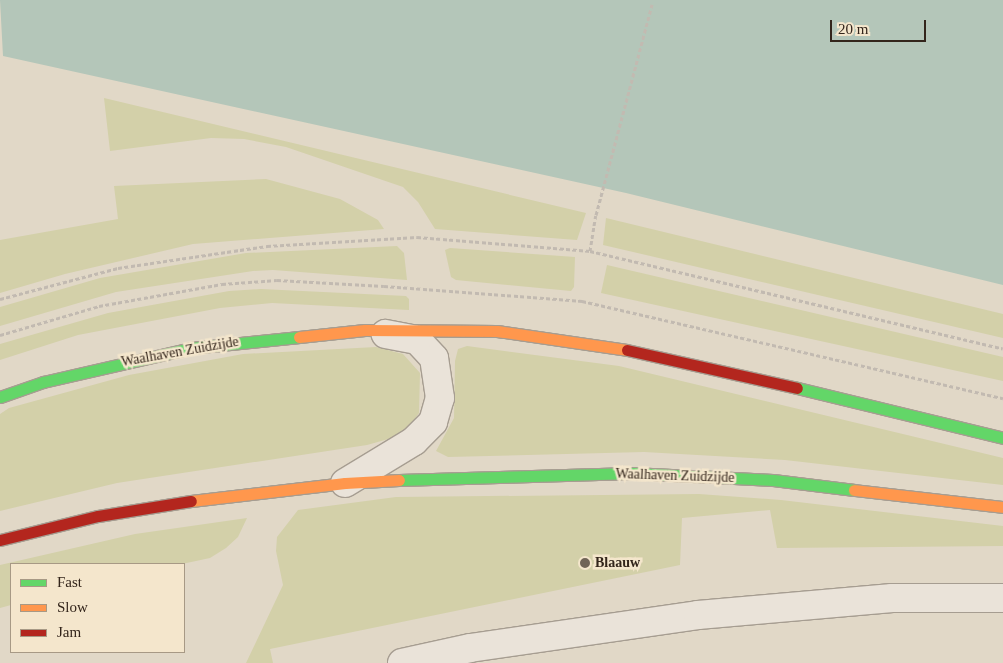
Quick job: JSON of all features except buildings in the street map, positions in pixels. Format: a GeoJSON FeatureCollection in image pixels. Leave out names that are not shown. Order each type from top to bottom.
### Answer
{"type":"FeatureCollection","features":[{"type":"Feature","properties":{"kind":"main road","name":"Waalhaven Zuidzijde"},"geometry":{"type":"LineString","coordinates":[[0,397],[43,382],[191,348],[365,330],[497,331],[606,344],[1003,438]]}},
{"type":"Feature","properties":{"kind":"main road","name":"Waalhaven Zuidzijde"},"geometry":{"type":"LineString","coordinates":[[0,540],[98,516],[190,501],[345,483],[497,475],[632,473],[773,480],[1003,507]]}},
{"type":"Feature","properties":{"kind":"street","name":"Waalhaven Zuidzijde"},"geometry":{"type":"LineString","coordinates":[[345,483],[414,441],[433,422],[440,398],[434,358],[417,340],[365,330]]}},
{"type":"Feature","properties":{"kind":"street"},"geometry":{"type":"LineString","coordinates":[[402,663],[470,656],[736,611],[892,598],[1003,598]]}},
{"type":"Feature","properties":{"kind":"path"},"geometry":{"type":"LineString","coordinates":[[590,251],[596,215],[652,4]]}},
{"type":"Feature","properties":{"kind":"path"},"geometry":{"type":"LineString","coordinates":[[0,299],[118,268],[267,246],[417,238],[590,251],[1003,349]]}},
{"type":"Feature","properties":{"kind":"shaded area"},"geometry":{"type":"Polygon","coordinates":[[[0,0],[1003,0],[1003,285],[626,193],[3,56],[0,0]]]}},
{"type":"Feature","properties":{"kind":"shaded area"},"geometry":{"type":"Polygon","coordinates":[[[104,98],[586,213],[577,240],[435,229],[418,202],[403,187],[286,147],[244,139],[211,138],[110,151],[104,98]]]}},
{"type":"Feature","properties":{"kind":"shaded area"},"geometry":{"type":"Polygon","coordinates":[[[266,179],[340,199],[378,220],[384,229],[193,244],[65,274],[0,293],[0,240],[118,219],[114,186],[266,179]]]}},
{"type":"Feature","properties":{"kind":"shaded area"},"geometry":{"type":"Polygon","coordinates":[[[606,218],[1003,314],[1003,338],[603,245],[606,218]]]}},
{"type":"Feature","properties":{"kind":"shaded area"},"geometry":{"type":"Polygon","coordinates":[[[397,246],[404,253],[407,280],[273,270],[253,271],[116,292],[0,326],[0,307],[100,278],[246,253],[397,246]]]}},
{"type":"Feature","properties":{"kind":"shaded area"},"geometry":{"type":"Polygon","coordinates":[[[450,248],[575,257],[574,287],[571,291],[456,280],[451,277],[445,250],[450,248]]]}},
{"type":"Feature","properties":{"kind":"shaded area"},"geometry":{"type":"Polygon","coordinates":[[[607,265],[1003,357],[1003,381],[601,293],[607,265]]]}},
{"type":"Feature","properties":{"kind":"shaded area"},"geometry":{"type":"Polygon","coordinates":[[[261,289],[406,296],[409,299],[409,310],[272,303],[220,308],[78,335],[0,360],[0,344],[108,313],[229,291],[261,289]]]}},
{"type":"Feature","properties":{"kind":"shaded area"},"geometry":{"type":"Polygon","coordinates":[[[467,346],[619,366],[1003,458],[1003,485],[785,460],[644,452],[448,457],[436,451],[454,418],[455,361],[458,349],[467,346]]]}},
{"type":"Feature","properties":{"kind":"shaded area"},"geometry":{"type":"Polygon","coordinates":[[[376,347],[403,354],[420,373],[419,413],[408,428],[392,438],[367,445],[117,483],[0,511],[0,414],[9,408],[129,375],[243,354],[376,347]]]}},
{"type":"Feature","properties":{"kind":"shaded area"},"geometry":{"type":"Polygon","coordinates":[[[699,494],[781,500],[1003,526],[1003,546],[777,548],[770,510],[682,518],[680,565],[270,649],[273,663],[246,663],[283,585],[276,551],[277,537],[298,510],[396,497],[699,494]]]}},
{"type":"Feature","properties":{"kind":"shaded area"},"geometry":{"type":"Polygon","coordinates":[[[247,518],[238,537],[226,548],[210,558],[185,563],[10,563],[10,605],[0,608],[0,565],[135,534],[247,518]]]}},
{"type":"Feature","properties":{"kind":"traffic: fast"},"geometry":{"type":"LineString","coordinates":[[0,397],[43,382],[191,348],[299,337]]}},
{"type":"Feature","properties":{"kind":"traffic: fast"},"geometry":{"type":"LineString","coordinates":[[797,388],[1003,438]]}},
{"type":"Feature","properties":{"kind":"traffic: fast"},"geometry":{"type":"LineString","coordinates":[[399,480],[632,473],[773,480],[854,490]]}},
{"type":"Feature","properties":{"kind":"traffic: slow"},"geometry":{"type":"LineString","coordinates":[[299,337],[365,330],[497,331],[627,350]]}},
{"type":"Feature","properties":{"kind":"traffic: slow"},"geometry":{"type":"LineString","coordinates":[[191,501],[345,483],[399,480]]}},
{"type":"Feature","properties":{"kind":"traffic: slow"},"geometry":{"type":"LineString","coordinates":[[854,490],[1003,507]]}},
{"type":"Feature","properties":{"kind":"traffic: jam"},"geometry":{"type":"LineString","coordinates":[[627,350],[797,388]]}},
{"type":"Feature","properties":{"kind":"traffic: jam"},"geometry":{"type":"LineString","coordinates":[[0,540],[98,516],[191,501]]}},
{"type":"Feature","properties":{"kind":"place","name":"Blaauw"},"geometry":{"type":"Point","coordinates":[585,563]}}]}
